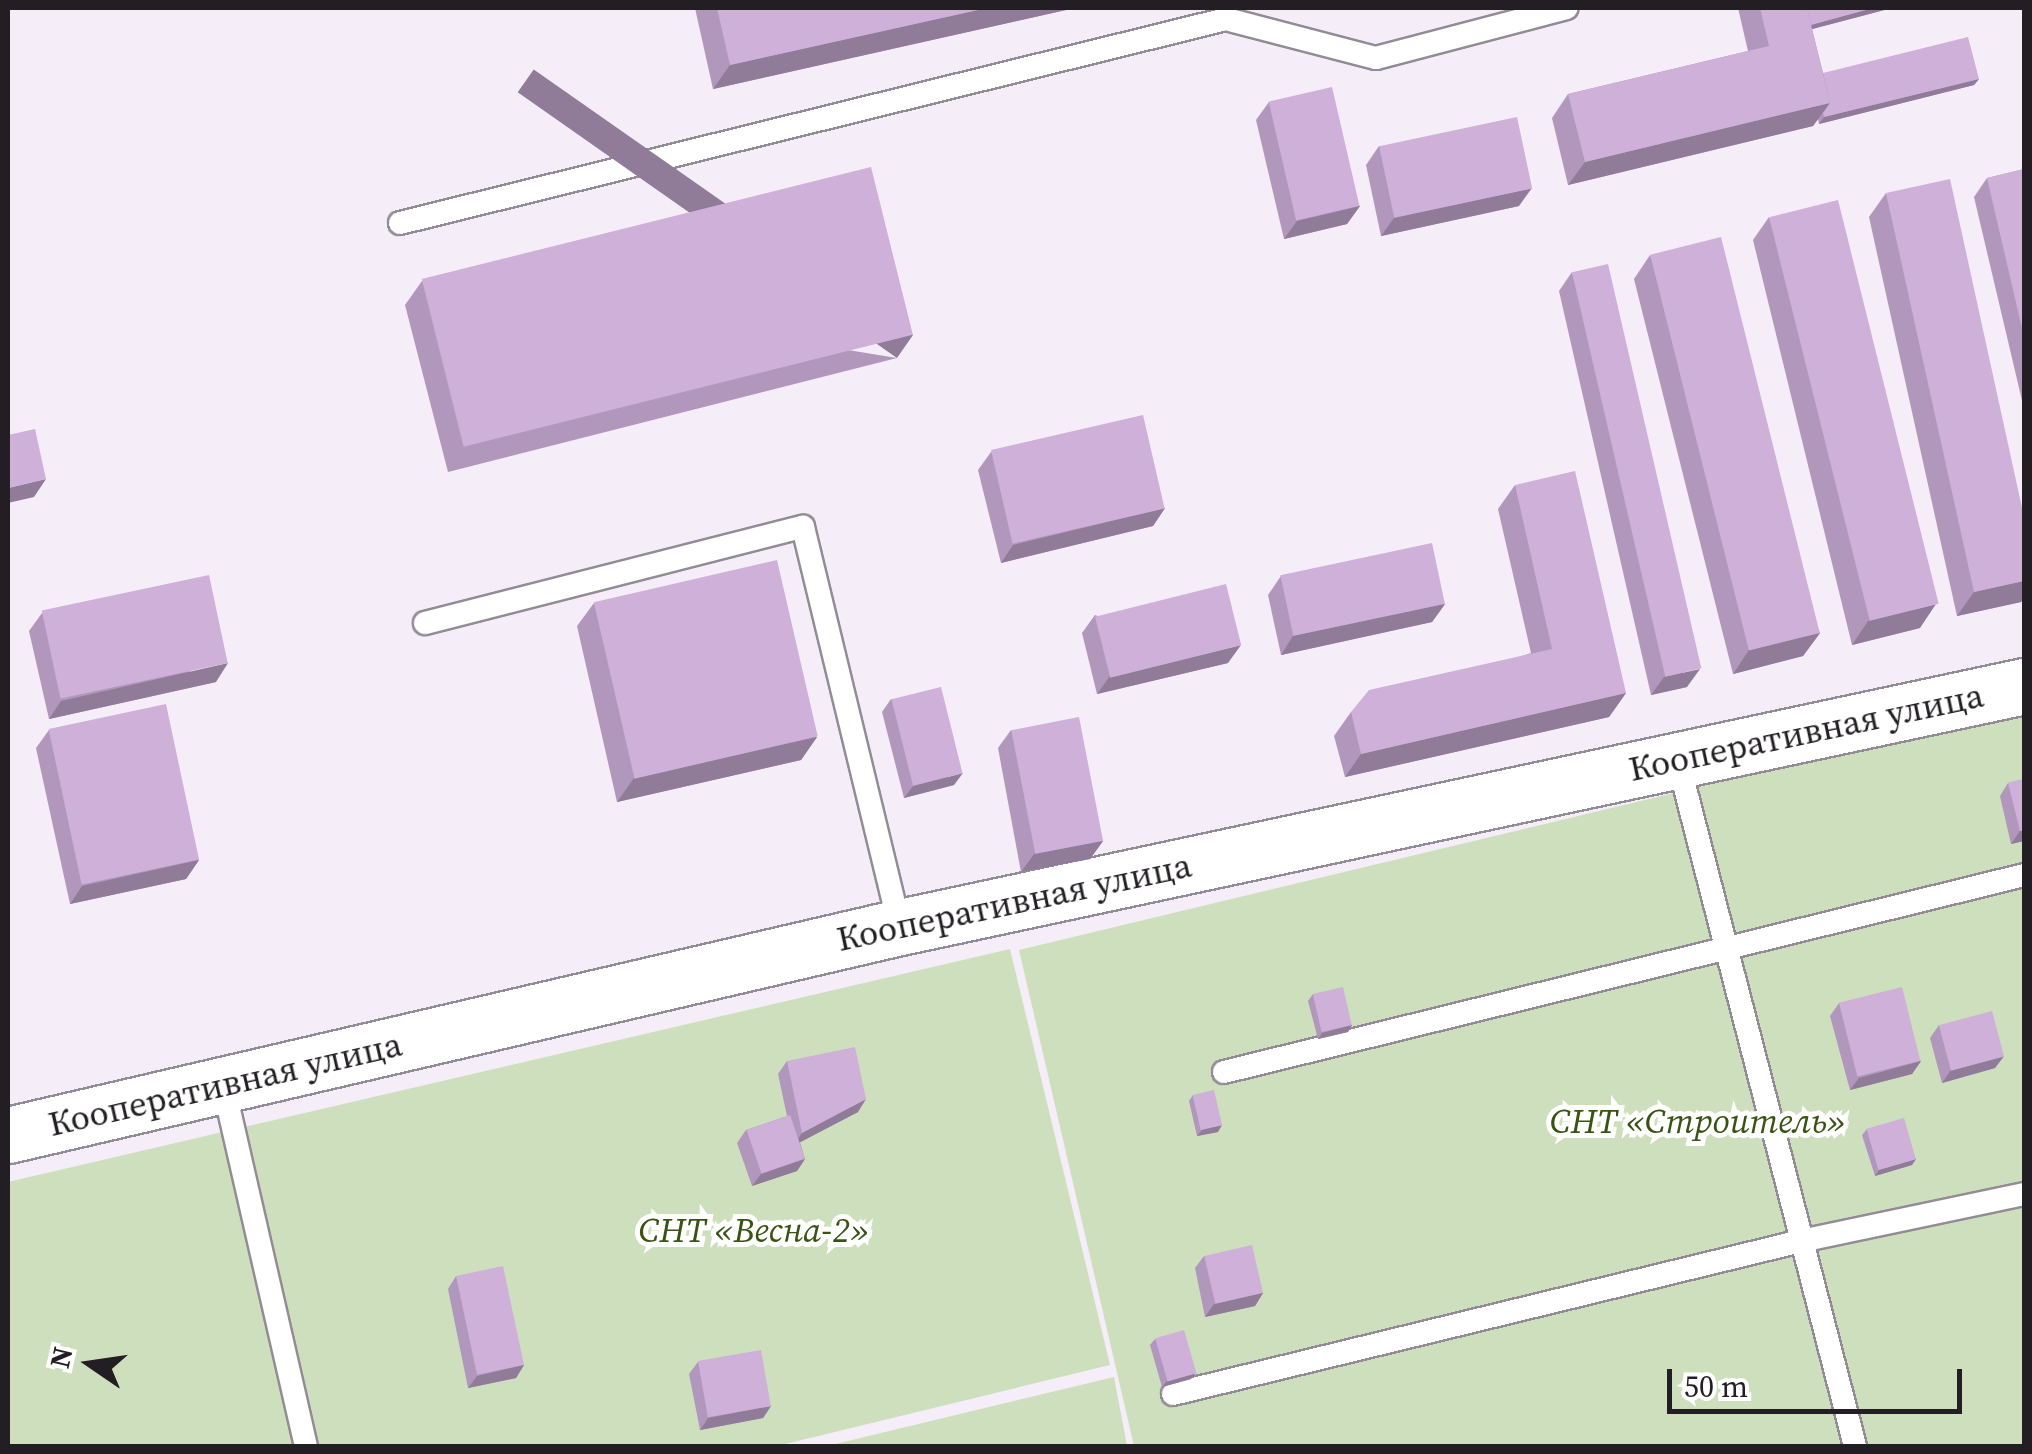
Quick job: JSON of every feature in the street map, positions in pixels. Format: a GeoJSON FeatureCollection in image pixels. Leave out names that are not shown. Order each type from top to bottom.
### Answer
{"type":"FeatureCollection","features":[{"type":"Feature","properties":{"kind":"main road","name":"Кооперативная улица"},"geometry":{"type":"LineString","coordinates":[[8,1136],[900,927],[2024,686]]}},
{"type":"Feature","properties":{"kind":"lane"},"geometry":{"type":"LineString","coordinates":[[400,222],[1226,19],[1376,58],[1567,8]]}},
{"type":"Feature","properties":{"kind":"lane"},"geometry":{"type":"LineString","coordinates":[[425,623],[803,527],[900,927]]}},
{"type":"Feature","properties":{"kind":"lane"},"geometry":{"type":"LineString","coordinates":[[1677,758],[1855,1446]]}},
{"type":"Feature","properties":{"kind":"lane"},"geometry":{"type":"LineString","coordinates":[[1224,1072],[2024,875]]}},
{"type":"Feature","properties":{"kind":"lane"},"geometry":{"type":"LineString","coordinates":[[223,1084],[306,1446]]}},
{"type":"Feature","properties":{"kind":"lane"},"geometry":{"type":"LineString","coordinates":[[1174,1394],[1801,1241],[2024,1194]]}},
{"type":"Feature","properties":{"kind":"green space","name":"СНТ «Строитель»"},"geometry":{"type":"Polygon","coordinates":[[[2024,709],[2024,1446],[1134,1446],[1019,950],[2024,709]]]}},
{"type":"Feature","properties":{"kind":"green space","name":"СНТ «Весна-2»"},"geometry":{"type":"Polygon","coordinates":[[[1010,949],[1110,1365],[777,1446],[8,1446],[8,1182],[1010,949]]]}},
{"type":"Feature","properties":{"kind":"green space"},"geometry":{"type":"Polygon","coordinates":[[[1114,1377],[1127,1446],[827,1446],[1114,1377]]]}},
{"type":"Feature","properties":{"kind":"building"},"geometry":{"type":"Polygon","coordinates":[[[717,8],[987,8],[730,65],[717,8]]]}},
{"type":"Feature","properties":{"kind":"building"},"geometry":{"type":"Polygon","coordinates":[[[1760,8],[1807,8],[1830,103],[1585,162],[1568,94],[1769,46],[1760,8]]]}},
{"type":"Feature","properties":{"kind":"building"},"geometry":{"type":"Polygon","coordinates":[[[1807,8],[1873,8],[1811,25],[1807,8]]]}},
{"type":"Feature","properties":{"kind":"building"},"geometry":{"type":"Polygon","coordinates":[[[1968,37],[1979,79],[1824,117],[1830,103],[1823,73],[1968,37]]]}},
{"type":"Feature","properties":{"kind":"building"},"geometry":{"type":"Polygon","coordinates":[[[1332,87],[1359,206],[1296,220],[1269,102],[1332,87]]]}},
{"type":"Feature","properties":{"kind":"building"},"geometry":{"type":"Polygon","coordinates":[[[1517,117],[1532,188],[1394,218],[1379,146],[1517,117]]]}},
{"type":"Feature","properties":{"kind":"building"},"geometry":{"type":"Polygon","coordinates":[[[871,167],[913,335],[464,447],[422,279],[871,167]]]}},
{"type":"Feature","properties":{"kind":"building"},"geometry":{"type":"Polygon","coordinates":[[[2024,169],[2024,337],[1987,178],[2024,169]]]}},
{"type":"Feature","properties":{"kind":"building"},"geometry":{"type":"Polygon","coordinates":[[[1950,179],[2024,517],[2024,581],[1974,592],[1886,193],[1950,179]]]}},
{"type":"Feature","properties":{"kind":"building"},"geometry":{"type":"Polygon","coordinates":[[[1838,200],[1939,604],[1870,621],[1769,217],[1838,200]]]}},
{"type":"Feature","properties":{"kind":"building"},"geometry":{"type":"Polygon","coordinates":[[[1721,237],[1820,633],[1749,651],[1650,255],[1721,237]]]}},
{"type":"Feature","properties":{"kind":"building"},"geometry":{"type":"Polygon","coordinates":[[[1608,264],[1701,668],[1665,677],[1572,272],[1608,264]]]}},
{"type":"Feature","properties":{"kind":"building"},"geometry":{"type":"Polygon","coordinates":[[[1143,415],[1165,509],[1013,544],[991,450],[1143,415]]]}},
{"type":"Feature","properties":{"kind":"building"},"geometry":{"type":"Polygon","coordinates":[[[35,429],[46,479],[8,488],[8,435],[35,429]]]}},
{"type":"Feature","properties":{"kind":"building"},"geometry":{"type":"Polygon","coordinates":[[[1575,471],[1626,693],[1361,754],[1351,712],[1369,690],[1552,649],[1515,485],[1575,471]]]}},
{"type":"Feature","properties":{"kind":"building"},"geometry":{"type":"Polygon","coordinates":[[[1432,543],[1445,604],[1293,636],[1280,575],[1432,543]]]}},
{"type":"Feature","properties":{"kind":"building"},"geometry":{"type":"Polygon","coordinates":[[[777,560],[818,736],[635,779],[594,602],[777,560]]]}},
{"type":"Feature","properties":{"kind":"building"},"geometry":{"type":"Polygon","coordinates":[[[209,575],[228,663],[60,699],[42,611],[209,575]]]}},
{"type":"Feature","properties":{"kind":"building"},"geometry":{"type":"Polygon","coordinates":[[[1226,584],[1241,645],[1110,678],[1095,617],[1226,584]]]}},
{"type":"Feature","properties":{"kind":"building"},"geometry":{"type":"Polygon","coordinates":[[[941,687],[963,773],[913,786],[892,699],[941,687]]]}},
{"type":"Feature","properties":{"kind":"building"},"geometry":{"type":"Polygon","coordinates":[[[166,704],[199,860],[82,884],[49,729],[166,704]]]}},
{"type":"Feature","properties":{"kind":"building"},"geometry":{"type":"Polygon","coordinates":[[[1079,717],[1103,841],[1035,854],[1011,730],[1079,717]]]}},
{"type":"Feature","properties":{"kind":"building"},"geometry":{"type":"Polygon","coordinates":[[[2024,779],[2024,830],[2020,831],[2008,783],[2024,779]]]}},
{"type":"Feature","properties":{"kind":"building"},"geometry":{"type":"Polygon","coordinates":[[[1343,987],[1352,1025],[1322,1032],[1313,994],[1343,987]]]}},
{"type":"Feature","properties":{"kind":"building"},"geometry":{"type":"Polygon","coordinates":[[[1902,987],[1920,1061],[1857,1076],[1839,1003],[1902,987]]]}},
{"type":"Feature","properties":{"kind":"building"},"geometry":{"type":"Polygon","coordinates":[[[1992,1011],[2004,1056],[1951,1071],[1939,1025],[1992,1011]]]}},
{"type":"Feature","properties":{"kind":"building"},"geometry":{"type":"Polygon","coordinates":[[[855,1047],[866,1099],[802,1133],[787,1061],[855,1047]]]}},
{"type":"Feature","properties":{"kind":"building"},"geometry":{"type":"Polygon","coordinates":[[[1214,1090],[1222,1125],[1201,1130],[1193,1095],[1214,1090]]]}},
{"type":"Feature","properties":{"kind":"building"},"geometry":{"type":"Polygon","coordinates":[[[790,1115],[805,1158],[761,1173],[747,1130],[790,1115]]]}},
{"type":"Feature","properties":{"kind":"building"},"geometry":{"type":"Polygon","coordinates":[[[1904,1118],[1916,1159],[1878,1170],[1867,1129],[1904,1118]]]}},
{"type":"Feature","properties":{"kind":"building"},"geometry":{"type":"Polygon","coordinates":[[[1252,1245],[1263,1293],[1215,1304],[1204,1256],[1252,1245]]]}},
{"type":"Feature","properties":{"kind":"building"},"geometry":{"type":"Polygon","coordinates":[[[503,1266],[524,1365],[477,1375],[456,1276],[503,1266]]]}},
{"type":"Feature","properties":{"kind":"building"},"geometry":{"type":"Polygon","coordinates":[[[1184,1330],[1196,1373],[1168,1382],[1155,1338],[1184,1330]]]}},
{"type":"Feature","properties":{"kind":"building"},"geometry":{"type":"Polygon","coordinates":[[[761,1350],[771,1406],[708,1417],[698,1361],[761,1350]]]}}]}
